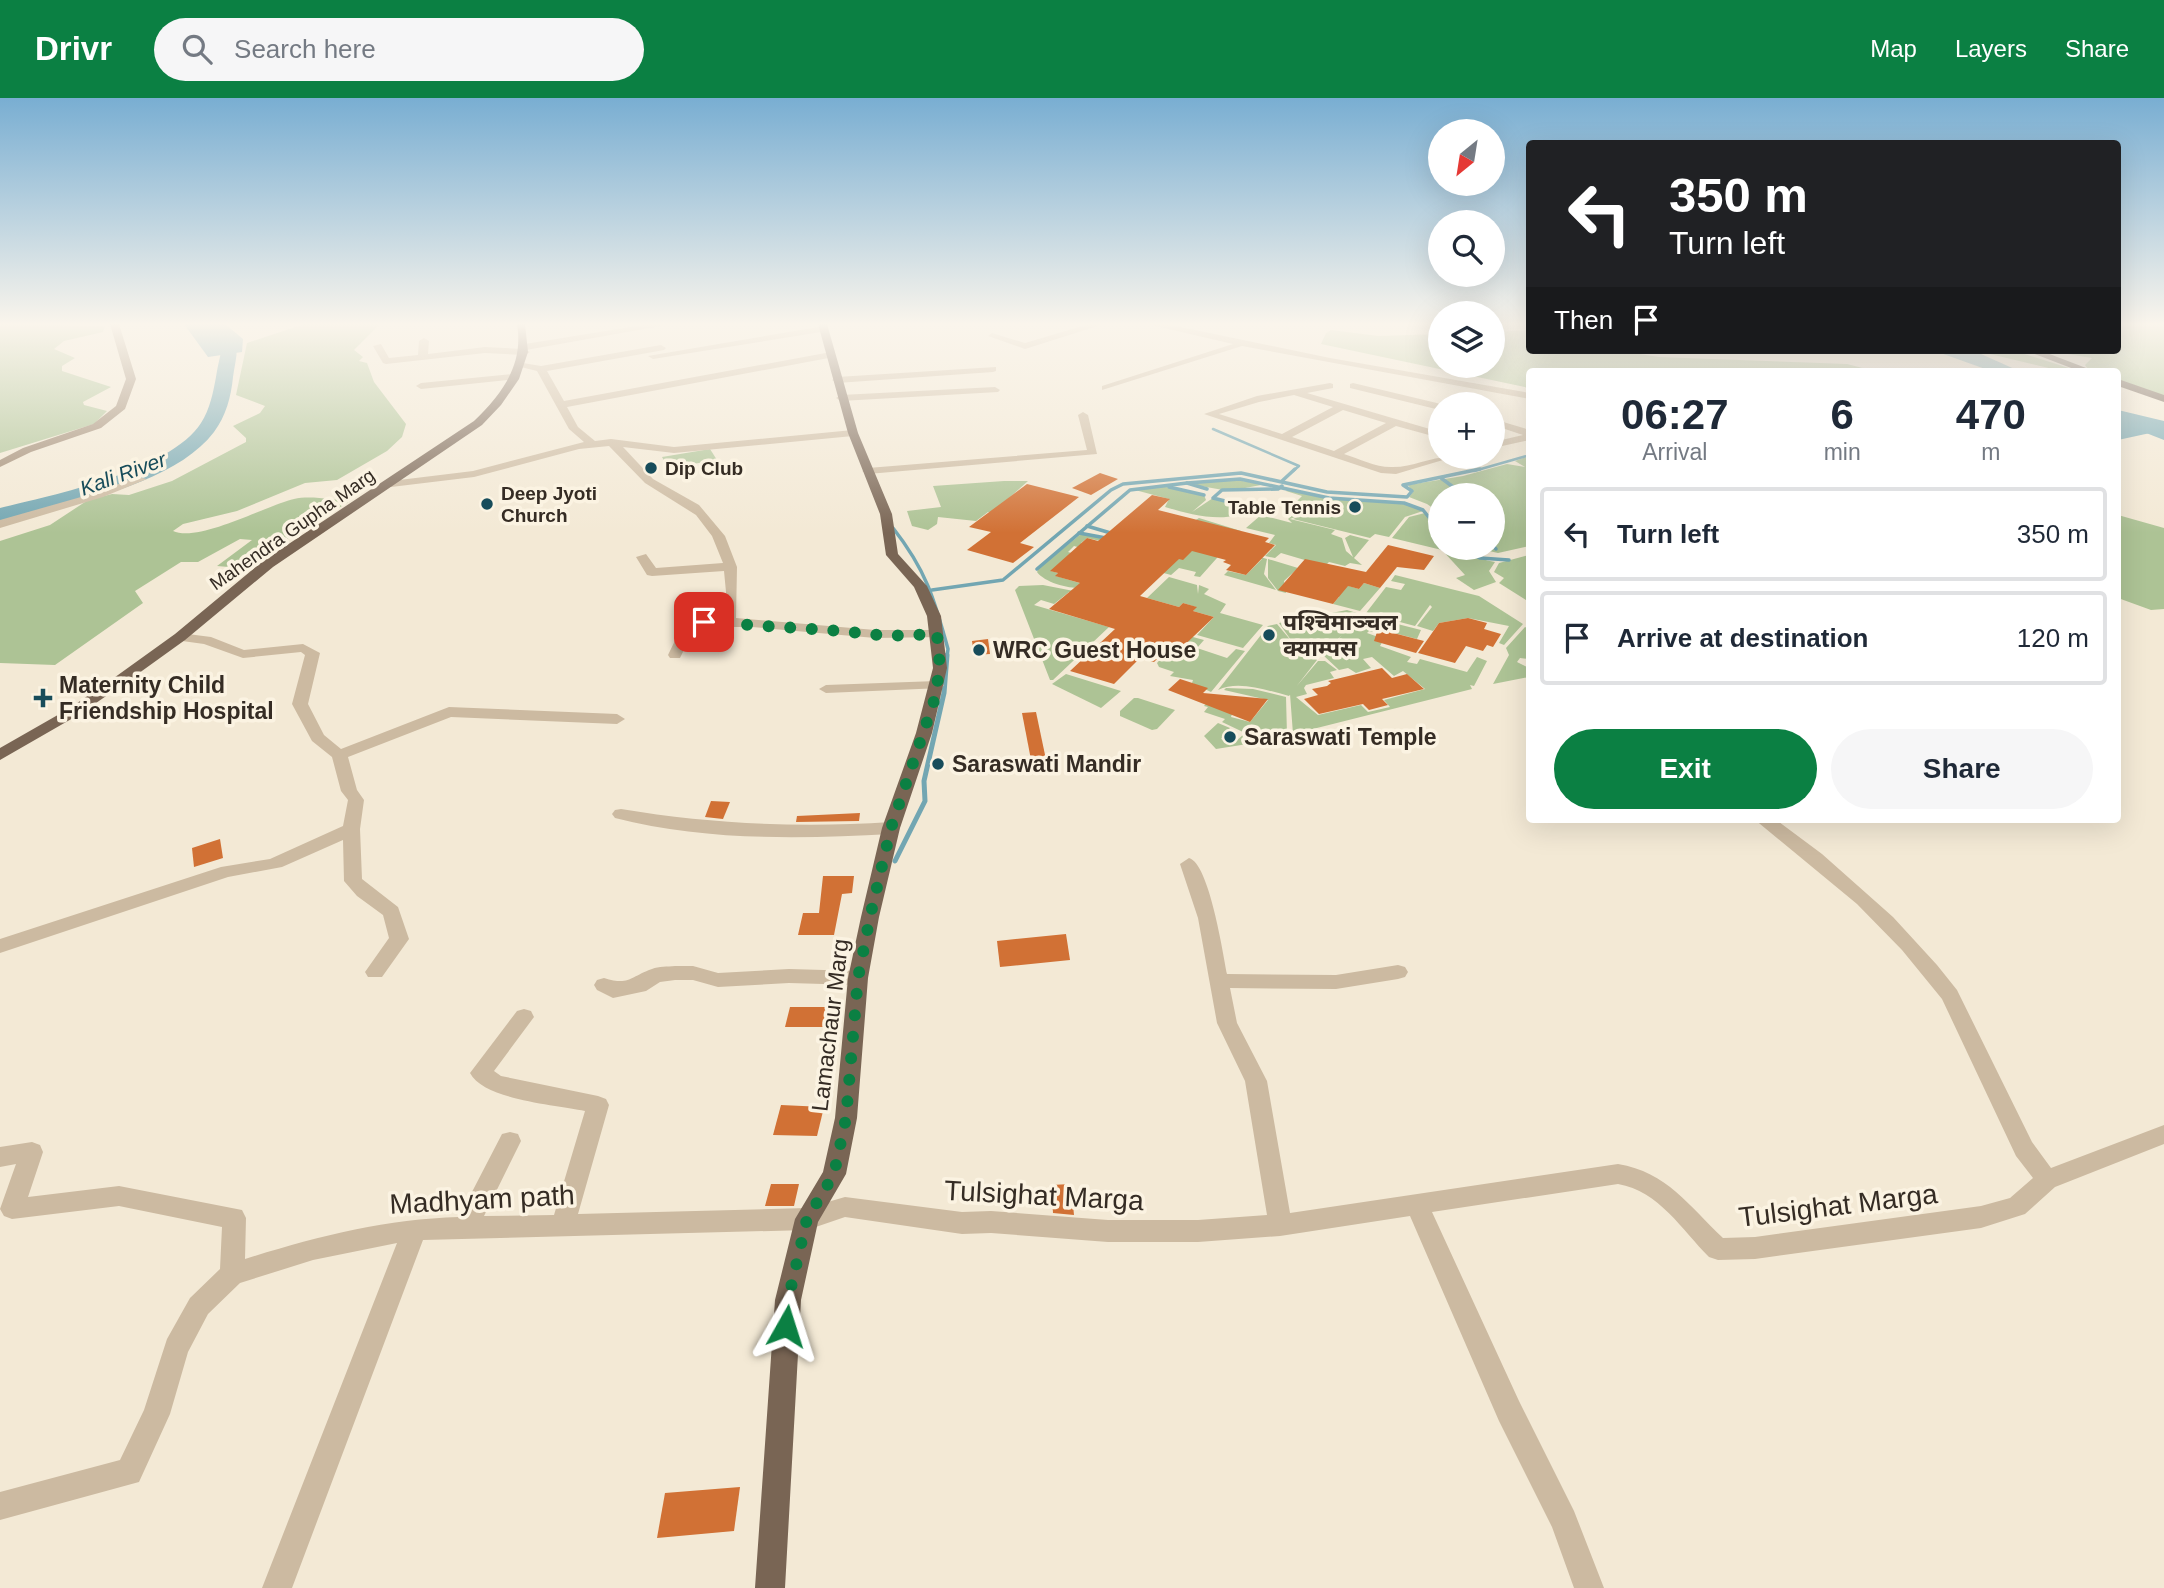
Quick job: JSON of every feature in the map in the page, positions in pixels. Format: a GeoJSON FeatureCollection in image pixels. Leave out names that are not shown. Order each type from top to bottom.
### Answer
{"type":"FeatureCollection","features":[{"type":"Feature","properties":{"kind":"main road"},"geometry":{"type":"LineString","coordinates":[[0,464],[27,450],[97,426],[121,407],[126,394]]}},
{"type":"Feature","properties":{"kind":"main road","name":"Mahendra Gupha Marg"},"geometry":{"type":"LineString","coordinates":[[0,755],[75,711],[180,637],[268,564],[391,484],[478,423],[503,394]]}},
{"type":"Feature","properties":{"kind":"main road","name":"Lamachaur Marg"},"geometry":{"type":"LineString","coordinates":[[770,1588],[788,1300],[807,1219],[834,1174],[846,1118],[858,978],[891,828],[925,733],[940,668],[937,634],[925,595],[892,555],[886,514],[840,394]]}},
{"type":"Feature","properties":{"kind":"street"},"geometry":{"type":"LineString","coordinates":[[555,394],[574,429],[594,444]]}},
{"type":"Feature","properties":{"kind":"street"},"geometry":{"type":"LineString","coordinates":[[561,405],[623,394]]}},
{"type":"Feature","properties":{"kind":"street"},"geometry":{"type":"LineString","coordinates":[[841,398],[927,394]]}},
{"type":"Feature","properties":{"kind":"street"},"geometry":{"type":"LineString","coordinates":[[1286,394],[1232,405],[1209,414],[1390,471],[1428,462]]}},
{"type":"Feature","properties":{"kind":"street"},"geometry":{"type":"LineString","coordinates":[[1298,394],[1428,432]]}},
{"type":"Feature","properties":{"kind":"street"},"geometry":{"type":"LineString","coordinates":[[1386,394],[1428,404]]}},
{"type":"Feature","properties":{"kind":"street"},"geometry":{"type":"LineString","coordinates":[[1499,394],[1526,397]]}},
{"type":"Feature","properties":{"kind":"street"},"geometry":{"type":"LineString","coordinates":[[1283,439],[1342,407]]}},
{"type":"Feature","properties":{"kind":"street"},"geometry":{"type":"LineString","coordinates":[[868,471],[1093,452],[1092,440],[1083,415]]}},
{"type":"Feature","properties":{"kind":"street"},"geometry":{"type":"LineString","coordinates":[[1335,455],[1395,422]]}},
{"type":"Feature","properties":{"kind":"street"},"geometry":{"type":"LineString","coordinates":[[1505,426],[1526,434]]}},
{"type":"Feature","properties":{"kind":"street"},"geometry":{"type":"LineString","coordinates":[[391,484],[474,474],[611,442],[674,450],[853,433]]}},
{"type":"Feature","properties":{"kind":"street"},"geometry":{"type":"LineString","coordinates":[[1505,442],[1526,436]]}},
{"type":"Feature","properties":{"kind":"street"},"geometry":{"type":"LineString","coordinates":[[611,442],[631,458],[650,481],[700,511],[728,553],[733,589],[729,622]]}},
{"type":"Feature","properties":{"kind":"street"},"geometry":{"type":"LineString","coordinates":[[1390,471],[1428,449]]}},
{"type":"Feature","properties":{"kind":"street"},"geometry":{"type":"LineString","coordinates":[[0,524],[109,492],[141,479]]}},
{"type":"Feature","properties":{"kind":"street"},"geometry":{"type":"LineString","coordinates":[[642,557],[652,572],[732,567]]}},
{"type":"Feature","properties":{"kind":"street"},"geometry":{"type":"LineString","coordinates":[[675,655],[690,623],[729,622],[842,631],[861,635],[937,634]]}},
{"type":"Feature","properties":{"kind":"street"},"geometry":{"type":"LineString","coordinates":[[180,637],[206,640],[243,654],[310,649],[313,653],[300,704],[318,738],[339,755],[349,791],[356,800],[351,829],[353,881],[363,892],[391,912],[400,939],[375,972]]}},
{"type":"Feature","properties":{"kind":"street"},"geometry":{"type":"LineString","coordinates":[[826,689],[937,685]]}},
{"type":"Feature","properties":{"kind":"street"},"geometry":{"type":"LineString","coordinates":[[339,755],[449,712],[617,719]]}},
{"type":"Feature","properties":{"kind":"street"},"geometry":{"type":"LineString","coordinates":[[621,814],[699,826],[797,833],[891,828]]}},
{"type":"Feature","properties":{"kind":"street"},"geometry":{"type":"LineString","coordinates":[[1769,823],[1820,860],[1860,895],[1896,928],[1936,976],[1950,995],[2024,1149],[2047,1180]]}},
{"type":"Feature","properties":{"kind":"street"},"geometry":{"type":"LineString","coordinates":[[0,946],[227,871],[254,871],[292,858],[351,829]]}},
{"type":"Feature","properties":{"kind":"street"},"geometry":{"type":"LineString","coordinates":[[1189,864],[1207,918],[1227,1023],[1256,1081],[1263,1110],[1280,1225]]}},
{"type":"Feature","properties":{"kind":"street"},"geometry":{"type":"LineString","coordinates":[[1220,981],[1336,982],[1398,972]]}},
{"type":"Feature","properties":{"kind":"street"},"geometry":{"type":"LineString","coordinates":[[604,985],[613,991],[639,986],[656,975],[675,973],[693,973],[718,980],[789,976],[858,978]]}},
{"type":"Feature","properties":{"kind":"street"},"geometry":{"type":"LineString","coordinates":[[524,1017],[481,1073],[495,1084],[598,1105],[563,1225]]}},
{"type":"Feature","properties":{"kind":"street","name":"Tulsighat Marga"},"geometry":{"type":"LineString","coordinates":[[807,1219],[845,1207],[962,1223],[1108,1231],[1198,1231],[1280,1225],[1618,1174],[1638,1175],[1659,1189],[1718,1249],[1755,1248],[1981,1217],[2017,1206],[2047,1180],[2164,1134]]}},
{"type":"Feature","properties":{"kind":"street"},"geometry":{"type":"LineString","coordinates":[[466,1227],[510,1141]]}},
{"type":"Feature","properties":{"kind":"street"},"geometry":{"type":"LineString","coordinates":[[0,1157],[32,1152],[12,1209],[119,1196],[212,1216],[234,1218],[232,1274]]}},
{"type":"Feature","properties":{"kind":"street"},"geometry":{"type":"LineString","coordinates":[[1417,1205],[1510,1410],[1564,1521],[1589,1588]]}},
{"type":"Feature","properties":{"kind":"street","name":"Madhyam path"},"geometry":{"type":"LineString","coordinates":[[0,1506],[129,1472],[156,1414],[176,1348],[199,1306],[232,1274],[313,1249],[415,1229],[807,1219]]}},
{"type":"Feature","properties":{"kind":"street"},"geometry":{"type":"LineString","coordinates":[[277,1588],[415,1229]]}},
{"type":"Feature","properties":{"kind":"green space"},"geometry":{"type":"Polygon","coordinates":[[[0,394],[99,394],[83,402],[84,405],[107,411],[94,424],[0,453],[0,394]]]}},
{"type":"Feature","properties":{"kind":"green space"},"geometry":{"type":"Polygon","coordinates":[[[383,394],[406,424],[402,437],[387,451],[337,480],[305,483],[237,511],[183,524],[173,531],[185,533],[216,528],[300,498],[350,501],[241,568],[217,566],[252,540],[240,539],[198,562],[181,562],[135,591],[143,603],[55,665],[0,663],[0,541],[50,525],[88,500],[112,494],[129,495],[172,481],[246,442],[246,438],[233,426],[260,413],[265,406],[236,395],[383,394]]]}},
{"type":"Feature","properties":{"kind":"green space"},"geometry":{"type":"Polygon","coordinates":[[[710,449],[717,460],[668,468],[662,457],[710,449]]]}},
{"type":"Feature","properties":{"kind":"green space"},"geometry":{"type":"Polygon","coordinates":[[[1526,457],[1526,547],[1505,551],[1505,483],[1428,483],[1428,505],[1409,497],[1413,492],[1408,485],[1489,469],[1505,469],[1507,464],[1525,467],[1515,461],[1526,457]]]}},
{"type":"Feature","properties":{"kind":"green space"},"geometry":{"type":"Polygon","coordinates":[[[1230,479],[1280,487],[1261,485],[1229,491],[1189,484],[1230,479]]]}},
{"type":"Feature","properties":{"kind":"green space"},"geometry":{"type":"Polygon","coordinates":[[[1028,481],[992,513],[988,512],[976,521],[938,517],[937,524],[928,530],[912,526],[907,511],[941,507],[933,486],[1028,481]]]}},
{"type":"Feature","properties":{"kind":"green space"},"geometry":{"type":"Polygon","coordinates":[[[1162,486],[1204,495],[1206,500],[1192,512],[1213,498],[1253,509],[1231,516],[1208,517],[1165,507],[1169,499],[1135,490],[1162,486]]]}},
{"type":"Feature","properties":{"kind":"green space"},"geometry":{"type":"Polygon","coordinates":[[[1288,489],[1329,498],[1402,503],[1423,511],[1405,517],[1389,537],[1375,534],[1370,538],[1293,519],[1310,511],[1290,519],[1335,530],[1331,534],[1342,538],[1346,551],[1353,557],[1345,538],[1350,535],[1369,540],[1354,558],[1362,565],[1350,563],[1345,566],[1329,562],[1325,566],[1281,553],[1275,558],[1265,556],[1276,545],[1269,543],[1275,535],[1246,528],[1261,515],[1292,523],[1288,519],[1302,506],[1296,502],[1302,496],[1286,491],[1288,489]]]}},
{"type":"Feature","properties":{"kind":"green space"},"geometry":{"type":"Polygon","coordinates":[[[1425,513],[1428,517],[1428,547],[1392,538],[1409,517],[1425,513]]]}},
{"type":"Feature","properties":{"kind":"green space"},"geometry":{"type":"Polygon","coordinates":[[[2121,516],[2164,528],[2164,609],[2151,610],[2121,599],[2121,516]]]}},
{"type":"Feature","properties":{"kind":"green space"},"geometry":{"type":"Polygon","coordinates":[[[1199,518],[1241,531],[1200,577],[1194,576],[1196,572],[1179,568],[1171,575],[1126,563],[1199,518]]]}},
{"type":"Feature","properties":{"kind":"green space"},"geometry":{"type":"Polygon","coordinates":[[[1081,534],[1108,539],[1109,543],[1087,538],[1081,543],[1081,548],[1074,546],[1068,552],[1075,554],[1051,571],[1058,573],[1056,576],[1093,587],[1063,586],[1037,572],[1039,568],[1081,534]]]}},
{"type":"Feature","properties":{"kind":"green space"},"geometry":{"type":"Polygon","coordinates":[[[1257,556],[1267,559],[1264,574],[1276,590],[1224,575],[1228,571],[1246,575],[1262,559],[1257,556]]]}},
{"type":"Feature","properties":{"kind":"green space"},"geometry":{"type":"Polygon","coordinates":[[[1526,556],[1526,600],[1499,583],[1504,578],[1494,572],[1499,563],[1526,556]]]}},
{"type":"Feature","properties":{"kind":"green space"},"geometry":{"type":"Polygon","coordinates":[[[1268,559],[1298,568],[1284,581],[1286,593],[1278,591],[1268,578],[1268,559]]]}},
{"type":"Feature","properties":{"kind":"green space"},"geometry":{"type":"Polygon","coordinates":[[[1451,560],[1495,562],[1489,571],[1496,582],[1474,590],[1456,578],[1465,575],[1451,560]]]}},
{"type":"Feature","properties":{"kind":"green space"},"geometry":{"type":"Polygon","coordinates":[[[1395,575],[1479,596],[1523,624],[1504,645],[1499,643],[1509,626],[1468,618],[1439,623],[1433,631],[1417,626],[1432,607],[1430,605],[1415,626],[1366,613],[1386,587],[1401,590],[1405,584],[1391,581],[1395,575]]]}},
{"type":"Feature","properties":{"kind":"green space"},"geometry":{"type":"Polygon","coordinates":[[[1169,577],[1197,585],[1198,594],[1199,585],[1209,589],[1204,594],[1226,604],[1220,613],[1263,625],[1243,648],[1197,635],[1214,617],[1193,611],[1196,607],[1183,603],[1179,607],[1147,598],[1169,577]]]}},
{"type":"Feature","properties":{"kind":"green space"},"geometry":{"type":"Polygon","coordinates":[[[1322,578],[1359,589],[1364,583],[1380,588],[1360,611],[1333,604],[1339,597],[1322,578]]]}},
{"type":"Feature","properties":{"kind":"green space"},"geometry":{"type":"Polygon","coordinates":[[[1043,585],[1089,594],[1086,596],[1069,592],[1054,604],[1041,600],[1034,605],[1109,627],[1053,680],[1050,680],[1015,590],[1019,586],[1043,585]]]}},
{"type":"Feature","properties":{"kind":"green space"},"geometry":{"type":"Polygon","coordinates":[[[1347,610],[1360,614],[1347,631],[1362,615],[1421,630],[1417,639],[1390,632],[1387,636],[1369,631],[1367,633],[1384,639],[1380,646],[1411,657],[1407,662],[1417,664],[1420,659],[1467,672],[1477,657],[1487,661],[1474,686],[1470,685],[1472,689],[1293,734],[1290,695],[1243,686],[1218,690],[1268,626],[1277,624],[1293,643],[1279,623],[1347,610]],[[1342,635],[1322,654],[1314,656],[1317,660],[1297,686],[1318,661],[1325,661],[1337,670],[1330,672],[1334,678],[1306,685],[1304,688],[1307,694],[1296,697],[1318,715],[1361,705],[1368,712],[1390,707],[1384,700],[1425,689],[1403,671],[1394,676],[1372,657],[1363,659],[1371,668],[1356,673],[1348,668],[1339,670],[1323,655],[1342,635]]]}},
{"type":"Feature","properties":{"kind":"green space"},"geometry":{"type":"Polygon","coordinates":[[[1526,628],[1526,659],[1520,658],[1517,662],[1526,666],[1526,678],[1493,684],[1509,655],[1506,648],[1526,628]]]}},
{"type":"Feature","properties":{"kind":"green space"},"geometry":{"type":"Polygon","coordinates":[[[1167,630],[1204,640],[1197,648],[1227,658],[1236,649],[1245,651],[1211,692],[1192,683],[1193,680],[1170,676],[1174,672],[1159,667],[1157,663],[1165,654],[1167,630]]]}},
{"type":"Feature","properties":{"kind":"green space"},"geometry":{"type":"Polygon","coordinates":[[[1066,674],[1121,691],[1101,708],[1052,684],[1066,674]]]}},
{"type":"Feature","properties":{"kind":"green space"},"geometry":{"type":"Polygon","coordinates":[[[1253,689],[1286,697],[1287,735],[1262,741],[1222,722],[1225,719],[1204,712],[1208,707],[1204,706],[1209,700],[1232,714],[1231,717],[1250,722],[1268,700],[1224,690],[1253,689]]]}},
{"type":"Feature","properties":{"kind":"green space"},"geometry":{"type":"Polygon","coordinates":[[[1134,698],[1175,710],[1157,729],[1152,730],[1120,716],[1120,711],[1134,698]]]}},
{"type":"Feature","properties":{"kind":"green space"},"geometry":{"type":"Polygon","coordinates":[[[1218,723],[1230,728],[1221,739],[1234,743],[1245,733],[1260,742],[1216,749],[1204,736],[1218,723]]]}},
{"type":"Feature","properties":{"kind":"water"},"geometry":{"type":"Polygon","coordinates":[[[2121,411],[2164,421],[2164,430],[2121,439],[2121,411]]]}},
{"type":"Feature","properties":{"kind":"building"},"geometry":{"type":"Polygon","coordinates":[[[1100,473],[1118,479],[1091,495],[1072,488],[1100,473]]]}},
{"type":"Feature","properties":{"kind":"building"},"geometry":{"type":"Polygon","coordinates":[[[1027,484],[1079,497],[1020,543],[1034,547],[1013,563],[967,550],[991,532],[969,527],[1027,484]]]}},
{"type":"Feature","properties":{"kind":"building"},"geometry":{"type":"Polygon","coordinates":[[[1152,495],[1170,499],[1158,510],[1269,538],[1265,542],[1275,545],[1246,575],[1226,570],[1231,565],[1223,562],[1226,560],[1192,551],[1183,560],[1179,559],[1140,596],[1179,607],[1183,603],[1197,607],[1193,611],[1214,617],[1173,656],[1163,653],[1154,662],[1140,658],[1114,684],[1070,671],[1115,629],[1049,609],[1080,583],[1055,576],[1058,573],[1050,571],[1087,538],[1098,541],[1152,495]]]}},
{"type":"Feature","properties":{"kind":"building"},"geometry":{"type":"Polygon","coordinates":[[[1388,545],[1428,555],[1428,560],[1431,560],[1424,570],[1397,567],[1380,588],[1364,583],[1359,589],[1348,586],[1333,604],[1278,590],[1305,559],[1366,572],[1388,545]]]}},
{"type":"Feature","properties":{"kind":"building"},"geometry":{"type":"Polygon","coordinates":[[[1468,618],[1487,623],[1484,629],[1501,634],[1493,647],[1487,645],[1483,651],[1466,646],[1455,663],[1418,653],[1439,623],[1468,618]]]}},
{"type":"Feature","properties":{"kind":"building"},"geometry":{"type":"Polygon","coordinates":[[[1378,629],[1424,641],[1416,653],[1374,641],[1378,629]]]}},
{"type":"Feature","properties":{"kind":"building","name":"WRC Guest House"},"geometry":{"type":"Polygon","coordinates":[[[988,639],[990,654],[974,655],[972,641],[988,639]]]}},
{"type":"Feature","properties":{"kind":"building"},"geometry":{"type":"Polygon","coordinates":[[[1382,668],[1392,678],[1407,674],[1424,689],[1382,699],[1388,705],[1369,710],[1363,704],[1319,714],[1304,699],[1318,695],[1312,689],[1327,686],[1331,683],[1328,681],[1382,668]]]}},
{"type":"Feature","properties":{"kind":"building"},"geometry":{"type":"Polygon","coordinates":[[[1180,679],[1208,688],[1203,693],[1268,699],[1250,722],[1168,690],[1180,679]]]}},
{"type":"Feature","properties":{"kind":"building"},"geometry":{"type":"Polygon","coordinates":[[[1036,712],[1048,769],[1033,770],[1022,713],[1036,712]]]}},
{"type":"Feature","properties":{"kind":"building"},"geometry":{"type":"Polygon","coordinates":[[[711,801],[730,802],[723,819],[705,817],[711,801]]]}},
{"type":"Feature","properties":{"kind":"building"},"geometry":{"type":"Polygon","coordinates":[[[860,813],[859,821],[796,822],[797,816],[860,813]]]}},
{"type":"Feature","properties":{"kind":"building"},"geometry":{"type":"Polygon","coordinates":[[[220,839],[223,858],[194,867],[192,848],[220,839]]]}},
{"type":"Feature","properties":{"kind":"building"},"geometry":{"type":"Polygon","coordinates":[[[823,876],[854,876],[852,893],[842,894],[834,935],[798,935],[803,913],[819,913],[823,876]]]}},
{"type":"Feature","properties":{"kind":"building"},"geometry":{"type":"Polygon","coordinates":[[[1066,934],[1070,960],[1000,967],[997,941],[1066,934]]]}},
{"type":"Feature","properties":{"kind":"building"},"geometry":{"type":"Polygon","coordinates":[[[790,1007],[835,1007],[831,1027],[785,1027],[790,1007]]]}},
{"type":"Feature","properties":{"kind":"building"},"geometry":{"type":"Polygon","coordinates":[[[781,1105],[824,1107],[817,1136],[773,1135],[781,1105]]]}},
{"type":"Feature","properties":{"kind":"building"},"geometry":{"type":"Polygon","coordinates":[[[771,1184],[799,1184],[794,1206],[765,1206],[771,1184]]]}},
{"type":"Feature","properties":{"kind":"building"},"geometry":{"type":"Polygon","coordinates":[[[1071,1184],[1074,1215],[1053,1213],[1051,1185],[1071,1184]]]}},
{"type":"Feature","properties":{"kind":"building"},"geometry":{"type":"Polygon","coordinates":[[[740,1487],[734,1531],[657,1538],[665,1493],[740,1487]]]}},
{"type":"Feature","properties":{"kind":"waterway","name":"Kali River"},"geometry":{"type":"LineString","coordinates":[[0,515],[111,484],[168,460],[190,446],[206,430],[217,410],[222,394]]}},
{"type":"Feature","properties":{"kind":"waterway"},"geometry":{"type":"LineString","coordinates":[[2121,417],[2164,434]]}},
{"type":"Feature","properties":{"kind":"waterway"},"geometry":{"type":"LineString","coordinates":[[1213,429],[1299,466],[1293,471]]}},
{"type":"Feature","properties":{"kind":"waterway"},"geometry":{"type":"LineString","coordinates":[[1474,471],[1526,456]]}},
{"type":"Feature","properties":{"kind":"waterway"},"geometry":{"type":"LineString","coordinates":[[1282,481],[1295,469]]}},
{"type":"Feature","properties":{"kind":"waterway"},"geometry":{"type":"LineString","coordinates":[[932,590],[1003,580],[1111,490],[1123,484],[1241,473],[1327,492],[1407,497],[1412,491],[1403,485],[1480,469]]}},
{"type":"Feature","properties":{"kind":"waterway"},"geometry":{"type":"LineString","coordinates":[[1441,478],[1448,483]]}},
{"type":"Feature","properties":{"kind":"waterway"},"geometry":{"type":"LineString","coordinates":[[1187,483],[1240,479],[1280,488]]}},
{"type":"Feature","properties":{"kind":"waterway"},"geometry":{"type":"LineString","coordinates":[[1087,526],[1130,490],[1187,483]]}},
{"type":"Feature","properties":{"kind":"waterway"},"geometry":{"type":"LineString","coordinates":[[1187,483],[1207,489]]}},
{"type":"Feature","properties":{"kind":"waterway"},"geometry":{"type":"LineString","coordinates":[[1169,487],[1204,495]]}},
{"type":"Feature","properties":{"kind":"waterway"},"geometry":{"type":"LineString","coordinates":[[1245,506],[1213,498],[1222,490],[1280,488]]}},
{"type":"Feature","properties":{"kind":"waterway"},"geometry":{"type":"LineString","coordinates":[[1280,488],[1329,498],[1404,503],[1423,510],[1428,516]]}},
{"type":"Feature","properties":{"kind":"waterway"},"geometry":{"type":"LineString","coordinates":[[1079,533],[1087,526]]}},
{"type":"Feature","properties":{"kind":"waterway"},"geometry":{"type":"LineString","coordinates":[[1087,526],[1114,534]]}},
{"type":"Feature","properties":{"kind":"waterway"},"geometry":{"type":"LineString","coordinates":[[893,528],[914,557],[928,585],[948,649],[947,657]]}},
{"type":"Feature","properties":{"kind":"waterway"},"geometry":{"type":"LineString","coordinates":[[1037,569],[1079,533]]}},
{"type":"Feature","properties":{"kind":"waterway"},"geometry":{"type":"LineString","coordinates":[[1079,533],[1106,538]]}},
{"type":"Feature","properties":{"kind":"waterway"},"geometry":{"type":"LineString","coordinates":[[1505,560],[1509,560]]}},
{"type":"Feature","properties":{"kind":"waterway"},"geometry":{"type":"LineString","coordinates":[[895,861],[925,801],[924,781],[944,693],[947,655]]}},
{"type":"Feature","properties":{"kind":"place","name":"Dip Club"},"geometry":{"type":"Point","coordinates":[651,468]}},
{"type":"Feature","properties":{"kind":"place","name":"Deep Jyoti Church"},"geometry":{"type":"Point","coordinates":[487,504]}},
{"type":"Feature","properties":{"kind":"place","name":"Table Tennis"},"geometry":{"type":"Point","coordinates":[1355,507]}},
{"type":"Feature","properties":{"kind":"place","name":"पश्‍चिमाञ्‍चल क्याम्पस"},"geometry":{"type":"Point","coordinates":[1269,635]}},
{"type":"Feature","properties":{"kind":"place","name":"WRC Guest House"},"geometry":{"type":"Point","coordinates":[979,650]}},
{"type":"Feature","properties":{"kind":"place","name":"Maternity Child Friendship Hospital"},"geometry":{"type":"Point","coordinates":[43,698]}},
{"type":"Feature","properties":{"kind":"place","name":"Saraswati Temple"},"geometry":{"type":"Point","coordinates":[1230,737]}},
{"type":"Feature","properties":{"kind":"place","name":"Saraswati Mandir"},"geometry":{"type":"Point","coordinates":[938,764]}},
{"type":"Feature","properties":{"kind":"route"},"geometry":{"type":"LineString","coordinates":[[704,622],[765,624],[861,635],[937,634],[940,668],[934,701],[891,828],[858,978],[846,1118],[834,1174],[807,1219],[788,1300],[786,1326]]}}]}
